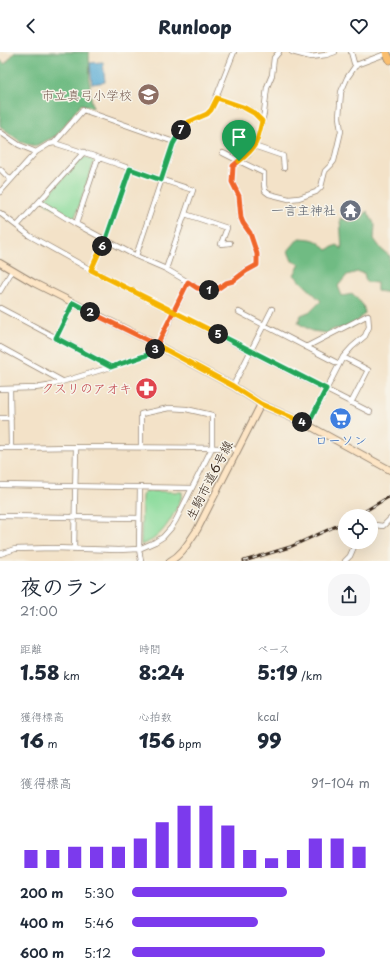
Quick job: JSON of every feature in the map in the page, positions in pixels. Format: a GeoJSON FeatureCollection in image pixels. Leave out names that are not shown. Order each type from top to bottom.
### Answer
{"type":"FeatureCollection","features":[{"type":"Feature","properties":{"kind":"street"},"geometry":{"type":"LineString","coordinates":[[136,256],[174,142],[184,124],[207,114],[211,110],[234,52]]}},
{"type":"Feature","properties":{"kind":"street"},"geometry":{"type":"LineString","coordinates":[[40,202],[76,224],[166,270],[197,288],[216,290],[226,283],[233,281],[257,265],[257,254],[250,233],[241,218],[239,196],[232,182],[233,166],[248,155],[259,135],[264,113],[267,87],[272,74],[274,58],[279,52]]}},
{"type":"Feature","properties":{"kind":"street"},"geometry":{"type":"LineString","coordinates":[[292,52],[311,57],[335,52]]}},
{"type":"Feature","properties":{"kind":"street"},"geometry":{"type":"LineString","coordinates":[[351,52],[356,66]]}},
{"type":"Feature","properties":{"kind":"street"},"geometry":{"type":"LineString","coordinates":[[224,154],[264,173],[265,191],[269,194],[289,199],[299,198],[316,192],[322,187],[325,171],[334,162],[341,131],[339,117],[341,92],[347,78],[356,66],[388,54]]}},
{"type":"Feature","properties":{"kind":"street"},"geometry":{"type":"LineString","coordinates":[[217,98],[243,107],[254,113],[262,121]]}},
{"type":"Feature","properties":{"kind":"street"},"geometry":{"type":"LineString","coordinates":[[54,143],[83,110],[174,142]]}},
{"type":"Feature","properties":{"kind":"street"},"geometry":{"type":"LineString","coordinates":[[0,132],[19,145],[36,152]]}},
{"type":"Feature","properties":{"kind":"street"},"geometry":{"type":"LineString","coordinates":[[0,192],[36,152],[49,144],[54,143],[193,190],[166,270]]}},
{"type":"Feature","properties":{"kind":"street"},"geometry":{"type":"LineString","coordinates":[[254,146],[283,156],[284,168]]}},
{"type":"Feature","properties":{"kind":"street"},"geometry":{"type":"LineString","coordinates":[[17,226],[84,152]]}},
{"type":"Feature","properties":{"kind":"street"},"geometry":{"type":"LineString","coordinates":[[76,224],[98,158]]}},
{"type":"Feature","properties":{"kind":"street"},"geometry":{"type":"LineString","coordinates":[[0,169],[11,180]]}},
{"type":"Feature","properties":{"kind":"street"},"geometry":{"type":"LineString","coordinates":[[91,270],[106,239],[130,169]]}},
{"type":"Feature","properties":{"kind":"street"},"geometry":{"type":"LineString","coordinates":[[0,214],[30,236],[91,270],[370,412]]}},
{"type":"Feature","properties":{"kind":"street"},"geometry":{"type":"LineString","coordinates":[[185,214],[227,228],[221,244],[230,243]]}},
{"type":"Feature","properties":{"kind":"street"},"geometry":{"type":"LineString","coordinates":[[0,262],[12,271],[34,283],[157,345],[233,386],[261,404],[308,425],[390,470]]}},
{"type":"Feature","properties":{"kind":"street"},"geometry":{"type":"LineString","coordinates":[[0,291],[12,271]]}},
{"type":"Feature","properties":{"kind":"street"},"geometry":{"type":"LineString","coordinates":[[0,389],[10,390],[48,386],[153,353],[188,282]]}},
{"type":"Feature","properties":{"kind":"street"},"geometry":{"type":"LineString","coordinates":[[56,338],[73,303]]}},
{"type":"Feature","properties":{"kind":"street"},"geometry":{"type":"LineString","coordinates":[[0,308],[111,367]]}},
{"type":"Feature","properties":{"kind":"street"},"geometry":{"type":"LineString","coordinates":[[233,386],[272,309]]}},
{"type":"Feature","properties":{"kind":"street"},"geometry":{"type":"LineString","coordinates":[[239,312],[339,364]]}},
{"type":"Feature","properties":{"kind":"street"},"geometry":{"type":"LineString","coordinates":[[306,347],[368,315],[369,327],[365,336],[343,357],[308,425]]}},
{"type":"Feature","properties":{"kind":"street"},"geometry":{"type":"LineString","coordinates":[[0,347],[62,382]]}},
{"type":"Feature","properties":{"kind":"street"},"geometry":{"type":"LineString","coordinates":[[343,357],[368,370],[351,403]]}},
{"type":"Feature","properties":{"kind":"street"},"geometry":{"type":"LineString","coordinates":[[10,390],[11,448]]}},
{"type":"Feature","properties":{"kind":"street","name":"生駒市道6号線"},"geometry":{"type":"LineString","coordinates":[[170,561],[185,549],[197,530],[261,404]]}},
{"type":"Feature","properties":{"kind":"street"},"geometry":{"type":"LineString","coordinates":[[0,554],[15,549],[139,549],[155,542],[165,535],[176,520],[212,448],[212,414],[186,409],[169,408],[141,414],[141,447]]}},
{"type":"Feature","properties":{"kind":"street"},"geometry":{"type":"LineString","coordinates":[[0,418],[11,418]]}},
{"type":"Feature","properties":{"kind":"street"},"geometry":{"type":"LineString","coordinates":[[74,549],[76,447]]}},
{"type":"Feature","properties":{"kind":"street"},"geometry":{"type":"LineString","coordinates":[[0,448],[232,448],[236,451]]}},
{"type":"Feature","properties":{"kind":"street"},"geometry":{"type":"LineString","coordinates":[[0,485],[192,488]]}},
{"type":"Feature","properties":{"kind":"street"},"geometry":{"type":"LineString","coordinates":[[140,487],[139,549],[142,561]]}},
{"type":"Feature","properties":{"kind":"street"},"geometry":{"type":"LineString","coordinates":[[0,516],[139,518]]}},
{"type":"Feature","properties":{"kind":"street"},"geometry":{"type":"LineString","coordinates":[[378,525],[383,526],[390,519]]}},
{"type":"Feature","properties":{"kind":"street"},"geometry":{"type":"LineString","coordinates":[[345,561],[350,556],[353,549]]}},
{"type":"Feature","properties":{"kind":"green space"},"geometry":{"type":"Polygon","coordinates":[[[15,52],[89,52],[90,92],[93,108],[81,104],[56,136],[35,146],[21,142],[0,126],[0,60],[5,64],[15,52]]]}},
{"type":"Feature","properties":{"kind":"green space"},"geometry":{"type":"Polygon","coordinates":[[[82,157],[89,158],[94,162],[75,217],[72,218],[46,203],[45,199],[82,157]]]}},
{"type":"Feature","properties":{"kind":"green space"},"geometry":{"type":"Polygon","coordinates":[[[367,211],[375,225],[374,239],[382,250],[390,256],[390,293],[377,291],[377,283],[366,282],[364,273],[357,272],[347,275],[338,286],[342,296],[353,294],[363,305],[365,313],[352,327],[334,329],[327,333],[312,331],[298,323],[301,315],[311,311],[321,301],[294,275],[300,264],[292,261],[288,251],[299,238],[315,240],[327,250],[337,245],[342,249],[340,218],[350,222],[362,218],[367,211]]]}},
{"type":"Feature","properties":{"kind":"green space"},"geometry":{"type":"Polygon","coordinates":[[[145,491],[182,492],[182,496],[162,531],[152,540],[141,545],[142,496],[145,491]]]}},
{"type":"Feature","properties":{"kind":"water"},"geometry":{"type":"Polygon","coordinates":[[[103,62],[105,82],[92,84],[90,63],[103,62]]]}},
{"type":"Feature","properties":{"kind":"railway"},"geometry":{"type":"LineString","coordinates":[[369,509],[390,496]]}},
{"type":"Feature","properties":{"kind":"railway"},"geometry":{"type":"LineString","coordinates":[[244,561],[290,547],[338,525]]}},
{"type":"Feature","properties":{"kind":"place","name":"市立真弓小学校"},"geometry":{"type":"Point","coordinates":[148,95]}},
{"type":"Feature","properties":{"kind":"place","name":"一言主神社"},"geometry":{"type":"Point","coordinates":[351,210]}},
{"type":"Feature","properties":{"kind":"place","name":"クスリのアオキ"},"geometry":{"type":"Point","coordinates":[147,388]}},
{"type":"Feature","properties":{"kind":"place","name":"ローソン"},"geometry":{"type":"Point","coordinates":[341,418]}},
{"type":"Feature","properties":{"kind":"route"},"geometry":{"type":"LineString","coordinates":[[239,161],[233,166],[232,182],[239,196],[241,218],[250,233],[257,254],[257,265],[216,290],[197,288],[188,282],[174,312],[165,331],[157,345],[73,303],[56,338],[111,367],[153,353],[157,345],[233,386],[261,404],[308,425],[326,389],[174,312],[91,270],[106,239],[130,169],[161,180],[173,144],[184,124],[207,114],[211,110],[217,98],[243,107],[254,113],[262,121],[259,135],[254,146],[248,155],[239,161]]}}]}
